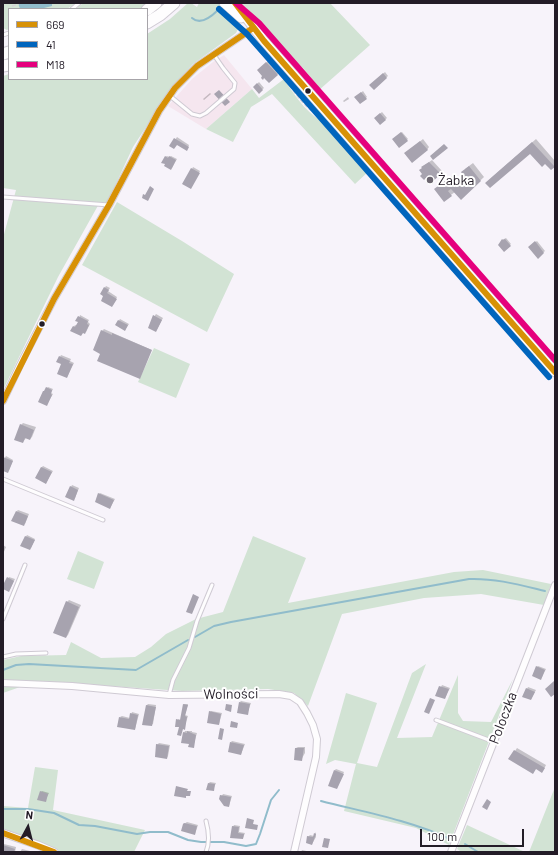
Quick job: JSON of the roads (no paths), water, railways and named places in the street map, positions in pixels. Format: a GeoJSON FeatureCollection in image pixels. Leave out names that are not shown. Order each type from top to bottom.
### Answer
{"type":"FeatureCollection","features":[{"type":"Feature","properties":{"kind":"highway"},"geometry":{"type":"LineString","coordinates":[[148,9],[156,3]]}},
{"type":"Feature","properties":{"kind":"highway"},"geometry":{"type":"LineString","coordinates":[[148,22],[160,15],[174,3]]}},
{"type":"Feature","properties":{"kind":"main road"},"geometry":{"type":"LineString","coordinates":[[224,3],[253,28]]}},
{"type":"Feature","properties":{"kind":"main road"},"geometry":{"type":"LineString","coordinates":[[235,3],[253,28],[555,372]]}},
{"type":"Feature","properties":{"kind":"street"},"geometry":{"type":"LineString","coordinates":[[3,401],[20,364],[54,299],[109,205],[159,111],[175,88],[197,66],[253,28]]}},
{"type":"Feature","properties":{"kind":"street","name":"Poloczka"},"geometry":{"type":"LineString","coordinates":[[451,852],[555,585]]}},
{"type":"Feature","properties":{"kind":"street","name":"Wolności"},"geometry":{"type":"LineString","coordinates":[[3,683],[72,686],[169,695],[279,694],[290,696],[300,702],[307,713],[313,725],[317,739],[316,756],[294,852]]}},
{"type":"Feature","properties":{"kind":"street"},"geometry":{"type":"LineString","coordinates":[[3,833],[54,852]]}},
{"type":"Feature","properties":{"kind":"lane"},"geometry":{"type":"LineString","coordinates":[[170,96],[192,114],[200,116],[206,113],[234,89],[235,83],[222,68],[214,55]]}},
{"type":"Feature","properties":{"kind":"lane"},"geometry":{"type":"LineString","coordinates":[[3,197],[109,205]]}},
{"type":"Feature","properties":{"kind":"lane"},"geometry":{"type":"LineString","coordinates":[[3,478],[103,520]]}},
{"type":"Feature","properties":{"kind":"lane"},"geometry":{"type":"LineString","coordinates":[[3,619],[25,566]]}},
{"type":"Feature","properties":{"kind":"lane"},"geometry":{"type":"LineString","coordinates":[[169,695],[173,680],[189,648],[197,621],[212,585]]}},
{"type":"Feature","properties":{"kind":"lane"},"geometry":{"type":"LineString","coordinates":[[3,657],[16,654],[46,653]]}},
{"type":"Feature","properties":{"kind":"lane"},"geometry":{"type":"LineString","coordinates":[[436,720],[494,742]]}},
{"type":"Feature","properties":{"kind":"lane"},"geometry":{"type":"LineString","coordinates":[[206,821],[209,840],[206,852]]}},
{"type":"Feature","properties":{"kind":"water"},"geometry":{"type":"Polygon","coordinates":[[[18,3],[52,3],[52,6],[44,8],[20,8],[18,3]]]}},
{"type":"Feature","properties":{"kind":"waterway"},"geometry":{"type":"LineString","coordinates":[[192,18],[203,21],[218,10]]}},
{"type":"Feature","properties":{"kind":"waterway"},"geometry":{"type":"LineString","coordinates":[[195,637],[214,626],[231,622],[469,579],[498,581],[545,591]]}},
{"type":"Feature","properties":{"kind":"waterway"},"geometry":{"type":"LineString","coordinates":[[3,670],[16,665],[29,664],[136,670],[188,640]]}},
{"type":"Feature","properties":{"kind":"waterway"},"geometry":{"type":"LineString","coordinates":[[3,809],[28,809],[54,813],[79,825],[95,826],[137,834],[168,832],[188,840],[201,842],[224,842],[246,846],[256,844],[271,800],[279,790]]}},
{"type":"Feature","properties":{"kind":"waterway"},"geometry":{"type":"LineString","coordinates":[[321,801],[403,822],[450,839]]}},
{"type":"Feature","properties":{"kind":"waterway"},"geometry":{"type":"LineString","coordinates":[[465,844],[478,852]]}},
{"type":"Feature","properties":{"kind":"place","name":"Żabka"},"geometry":{"type":"Point","coordinates":[430,180]}}]}
